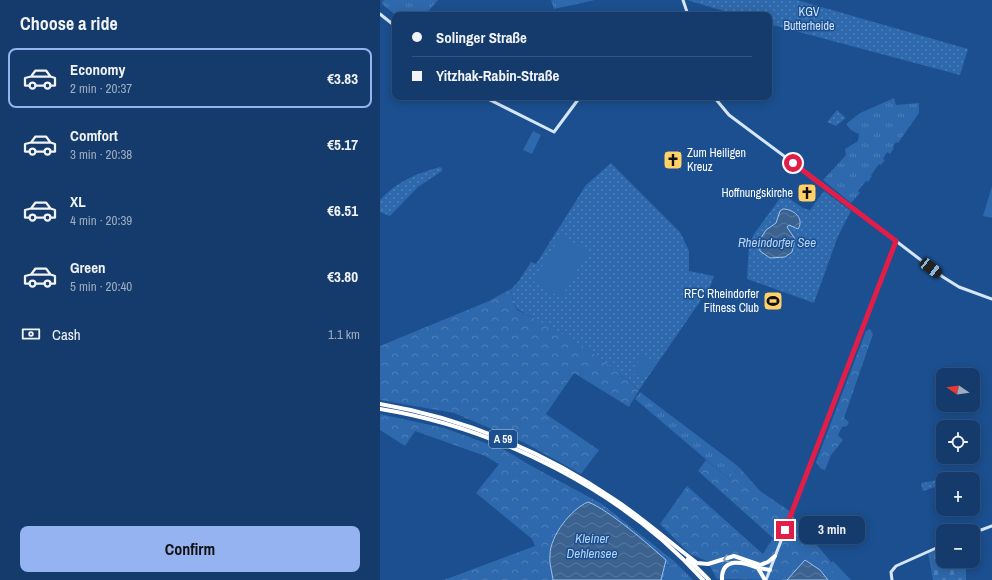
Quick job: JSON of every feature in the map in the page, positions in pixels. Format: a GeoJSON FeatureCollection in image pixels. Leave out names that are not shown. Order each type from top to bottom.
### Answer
{"type":"FeatureCollection","features":[{"type":"Feature","properties":{"kind":"highway","name":"A 59"},"geometry":{"type":"LineString","coordinates":[[380,404],[448,420],[490,434],[571,472],[610,496],[670,542],[709,580]]}},
{"type":"Feature","properties":{"kind":"highway","name":"A 59"},"geometry":{"type":"LineString","coordinates":[[380,409],[416,416],[477,434],[508,446],[557,469],[626,513],[660,539],[703,580]]}},
{"type":"Feature","properties":{"kind":"highway"},"geometry":{"type":"LineString","coordinates":[[670,542],[697,563],[714,563],[734,556],[770,570]]}},
{"type":"Feature","properties":{"kind":"highway"},"geometry":{"type":"LineString","coordinates":[[722,580],[724,570],[732,563],[740,561],[759,566],[768,562],[775,556]]}},
{"type":"Feature","properties":{"kind":"highway"},"geometry":{"type":"LineString","coordinates":[[759,566],[766,580]]}},
{"type":"Feature","properties":{"kind":"main road"},"geometry":{"type":"LineString","coordinates":[[683,0],[687,12]]}},
{"type":"Feature","properties":{"kind":"main road"},"geometry":{"type":"LineString","coordinates":[[380,14],[392,24]]}},
{"type":"Feature","properties":{"kind":"main road"},"geometry":{"type":"LineString","coordinates":[[490,100],[554,132],[578,100]]}},
{"type":"Feature","properties":{"kind":"main road"},"geometry":{"type":"LineString","coordinates":[[716,100],[729,115],[946,279],[959,287],[992,299]]}},
{"type":"Feature","properties":{"kind":"main road"},"geometry":{"type":"LineString","coordinates":[[766,580],[896,241]]}},
{"type":"Feature","properties":{"kind":"main road"},"geometry":{"type":"LineString","coordinates":[[980,530],[992,526]]}},
{"type":"Feature","properties":{"kind":"main road"},"geometry":{"type":"LineString","coordinates":[[892,580],[893,568],[936,548]]}},
{"type":"Feature","properties":{"kind":"green space"},"geometry":{"type":"Polygon","coordinates":[[[438,0],[428,12],[392,12],[382,4],[382,1],[438,0]]]}},
{"type":"Feature","properties":{"kind":"green space"},"geometry":{"type":"Polygon","coordinates":[[[551,0],[595,0],[554,9],[551,0]]]}},
{"type":"Feature","properties":{"kind":"green space","name":"KGV Butterheide"},"geometry":{"type":"Polygon","coordinates":[[[687,0],[797,0],[968,49],[960,75],[772,25],[772,12],[727,12],[687,0]]]}},
{"type":"Feature","properties":{"kind":"green space"},"geometry":{"type":"Polygon","coordinates":[[[894,98],[896,105],[919,103],[919,113],[898,143],[896,142],[890,154],[887,152],[883,159],[885,160],[881,165],[879,164],[868,182],[866,181],[858,191],[860,193],[851,203],[823,180],[846,155],[845,149],[858,141],[859,134],[851,130],[846,124],[860,113],[894,98]]]}},
{"type":"Feature","properties":{"kind":"green space"},"geometry":{"type":"Polygon","coordinates":[[[837,110],[846,118],[836,126],[827,122],[837,110]]]}},
{"type":"Feature","properties":{"kind":"green space"},"geometry":{"type":"Polygon","coordinates":[[[533,131],[541,135],[532,154],[523,150],[533,131]]]}},
{"type":"Feature","properties":{"kind":"green space"},"geometry":{"type":"Polygon","coordinates":[[[611,163],[680,232],[689,251],[689,271],[714,276],[710,287],[639,390],[589,349],[517,309],[513,303],[511,289],[518,282],[531,262],[536,264],[586,185],[611,163]]]}},
{"type":"Feature","properties":{"kind":"green space"},"geometry":{"type":"Polygon","coordinates":[[[440,167],[442,168],[442,171],[418,187],[390,216],[380,212],[380,200],[393,188],[415,175],[440,167]]]}},
{"type":"Feature","properties":{"kind":"green space"},"geometry":{"type":"Polygon","coordinates":[[[992,186],[992,218],[983,216],[992,186]]]}},
{"type":"Feature","properties":{"kind":"green space"},"geometry":{"type":"Polygon","coordinates":[[[824,191],[851,211],[838,236],[814,303],[747,279],[749,245],[754,234],[783,194],[803,208],[810,210],[824,191]]]}},
{"type":"Feature","properties":{"kind":"green space"},"geometry":{"type":"Polygon","coordinates":[[[561,235],[588,252],[561,298],[533,281],[561,235]]]}},
{"type":"Feature","properties":{"kind":"green space"},"geometry":{"type":"Polygon","coordinates":[[[511,289],[513,303],[517,310],[556,329],[589,349],[639,390],[629,407],[574,373],[546,414],[599,450],[581,474],[525,443],[454,413],[380,400],[380,346],[489,301],[511,289]]]}},
{"type":"Feature","properties":{"kind":"green space"},"geometry":{"type":"Polygon","coordinates":[[[870,329],[873,334],[844,418],[849,422],[847,426],[842,427],[838,435],[843,440],[831,455],[825,470],[821,469],[816,462],[866,331],[870,329]]]}},
{"type":"Feature","properties":{"kind":"green space"},"geometry":{"type":"Polygon","coordinates":[[[643,354],[655,362],[643,380],[631,372],[643,354]]]}},
{"type":"Feature","properties":{"kind":"green space"},"geometry":{"type":"Polygon","coordinates":[[[640,392],[739,467],[729,479],[635,399],[640,392]]]}},
{"type":"Feature","properties":{"kind":"green space"},"geometry":{"type":"Polygon","coordinates":[[[380,414],[444,428],[505,450],[602,504],[674,561],[673,565],[665,566],[666,560],[628,528],[608,512],[588,502],[569,517],[563,524],[554,540],[550,558],[553,580],[444,580],[535,546],[532,539],[476,493],[499,464],[485,456],[415,431],[405,446],[380,430],[380,414]]]}},
{"type":"Feature","properties":{"kind":"green space"},"geometry":{"type":"Polygon","coordinates":[[[706,460],[729,479],[739,467],[760,491],[788,510],[831,562],[828,566],[839,580],[828,580],[820,570],[805,560],[787,580],[717,579],[707,561],[690,554],[660,524],[687,486],[763,554],[773,538],[698,471],[706,460]]]}},
{"type":"Feature","properties":{"kind":"green space"},"geometry":{"type":"Polygon","coordinates":[[[936,480],[936,487],[923,491],[921,483],[936,480]]]}},
{"type":"Feature","properties":{"kind":"green space"},"geometry":{"type":"Polygon","coordinates":[[[936,550],[936,568],[966,568],[966,580],[933,580],[928,553],[936,550]]]}},
{"type":"Feature","properties":{"kind":"green space"},"geometry":{"type":"Polygon","coordinates":[[[674,561],[693,580],[661,580],[665,566],[673,565],[674,561]]]}},
{"type":"Feature","properties":{"kind":"green space"},"geometry":{"type":"Polygon","coordinates":[[[833,561],[851,580],[839,580],[827,566],[833,561]]]}},
{"type":"Feature","properties":{"kind":"water","name":"Rheindorfer See"},"geometry":{"type":"Polygon","coordinates":[[[783,209],[794,212],[799,218],[800,225],[798,229],[789,225],[787,227],[795,239],[792,252],[785,257],[770,258],[760,251],[759,241],[766,230],[776,223],[780,211],[783,209]]]}},
{"type":"Feature","properties":{"kind":"water","name":"Kleiner Dehlensee"},"geometry":{"type":"Polygon","coordinates":[[[588,502],[607,512],[666,560],[661,580],[553,580],[550,558],[554,540],[563,524],[569,517],[588,502]]]}},
{"type":"Feature","properties":{"kind":"water"},"geometry":{"type":"Polygon","coordinates":[[[805,560],[820,570],[828,580],[787,580],[805,560]]]}},
{"type":"Feature","properties":{"kind":"place","name":"Zum Heiligen Kreuz"},"geometry":{"type":"Point","coordinates":[673,160]}},
{"type":"Feature","properties":{"kind":"place","name":"Hoffnungskirche"},"geometry":{"type":"Point","coordinates":[807,193]}},
{"type":"Feature","properties":{"kind":"place","name":"RFC Rheindorfer Fitness Club"},"geometry":{"type":"Point","coordinates":[773,301]}},
{"type":"Feature","properties":{"kind":"route"},"geometry":{"type":"LineString","coordinates":[[785,530],[896,241],[793,163]]}}]}
